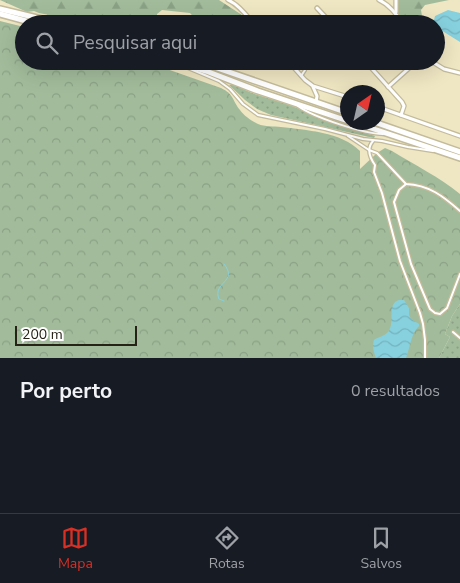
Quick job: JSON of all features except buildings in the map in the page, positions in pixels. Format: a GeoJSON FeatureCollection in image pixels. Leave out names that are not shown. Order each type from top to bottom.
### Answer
{"type":"FeatureCollection","features":[{"type":"Feature","properties":{"kind":"main road"},"geometry":{"type":"LineString","coordinates":[[0,10],[22,15]]}},
{"type":"Feature","properties":{"kind":"main road"},"geometry":{"type":"LineString","coordinates":[[0,14],[15,18]]}},
{"type":"Feature","properties":{"kind":"main road"},"geometry":{"type":"LineString","coordinates":[[203,70],[340,118]]}},
{"type":"Feature","properties":{"kind":"main road"},"geometry":{"type":"LineString","coordinates":[[223,70],[340,110]]}},
{"type":"Feature","properties":{"kind":"main road"},"geometry":{"type":"LineString","coordinates":[[385,126],[460,152]]}},
{"type":"Feature","properties":{"kind":"main road"},"geometry":{"type":"LineString","coordinates":[[376,130],[460,158]]}},
{"type":"Feature","properties":{"kind":"street"},"geometry":{"type":"LineString","coordinates":[[228,0],[235,1],[247,15]]}},
{"type":"Feature","properties":{"kind":"street"},"geometry":{"type":"LineString","coordinates":[[378,0],[389,6],[396,13]]}},
{"type":"Feature","properties":{"kind":"street"},"geometry":{"type":"LineString","coordinates":[[388,0],[389,6]]}},
{"type":"Feature","properties":{"kind":"street"},"geometry":{"type":"LineString","coordinates":[[394,0],[396,13]]}},
{"type":"Feature","properties":{"kind":"street"},"geometry":{"type":"LineString","coordinates":[[318,8],[324,15]]}},
{"type":"Feature","properties":{"kind":"street"},"geometry":{"type":"LineString","coordinates":[[445,69],[460,72]]}},
{"type":"Feature","properties":{"kind":"street"},"geometry":{"type":"LineString","coordinates":[[296,70],[313,86],[340,94]]}},
{"type":"Feature","properties":{"kind":"street"},"geometry":{"type":"LineString","coordinates":[[373,70],[402,102],[404,106],[400,115]]}},
{"type":"Feature","properties":{"kind":"street"},"geometry":{"type":"LineString","coordinates":[[388,87],[407,70]]}},
{"type":"Feature","properties":{"kind":"street"},"geometry":{"type":"LineString","coordinates":[[313,86],[317,96],[316,102]]}},
{"type":"Feature","properties":{"kind":"street"},"geometry":{"type":"LineString","coordinates":[[385,110],[460,136]]}},
{"type":"Feature","properties":{"kind":"lane"},"geometry":{"type":"LineString","coordinates":[[193,70],[219,81],[258,116],[325,129],[363,139],[444,153]]}},
{"type":"Feature","properties":{"kind":"lane"},"geometry":{"type":"LineString","coordinates":[[301,76],[305,70]]}},
{"type":"Feature","properties":{"kind":"lane"},"geometry":{"type":"LineString","coordinates":[[292,102],[307,112],[342,124],[369,132],[388,134]]}},
{"type":"Feature","properties":{"kind":"lane"},"geometry":{"type":"LineString","coordinates":[[346,135],[377,153],[406,184]]}},
{"type":"Feature","properties":{"kind":"lane"},"geometry":{"type":"LineString","coordinates":[[374,141],[369,146],[371,158],[375,165],[374,172],[382,193],[400,261],[420,313],[425,340],[425,358]]}},
{"type":"Feature","properties":{"kind":"lane"},"geometry":{"type":"LineString","coordinates":[[460,211],[436,191],[414,184],[406,184],[399,190],[394,202],[411,264],[430,310],[435,314],[440,314],[447,308],[460,274]]}},
{"type":"Feature","properties":{"kind":"lane"},"geometry":{"type":"LineString","coordinates":[[453,332],[460,338]]}},
{"type":"Feature","properties":{"kind":"green space"},"geometry":{"type":"Polygon","coordinates":[[[0,0],[219,0],[242,15],[192,15],[190,13],[162,10],[157,15],[49,15],[34,11],[27,12],[0,0]]]}},
{"type":"Feature","properties":{"kind":"green space"},"geometry":{"type":"Polygon","coordinates":[[[395,0],[449,0],[425,5],[421,10],[422,15],[397,15],[394,7],[395,0]]]}},
{"type":"Feature","properties":{"kind":"green space"},"geometry":{"type":"Polygon","coordinates":[[[0,21],[15,25],[15,70],[170,70],[225,90],[231,95],[244,114],[258,124],[323,133],[343,140],[360,151],[360,169],[385,148],[427,171],[460,194],[460,304],[452,316],[445,334],[450,337],[439,358],[0,358],[0,21]]]}},
{"type":"Feature","properties":{"kind":"green space"},"geometry":{"type":"Polygon","coordinates":[[[229,85],[234,85],[290,105],[340,125],[340,130],[355,130],[375,136],[374,138],[271,115],[257,109],[229,85]]]}},
{"type":"Feature","properties":{"kind":"green space"},"geometry":{"type":"Polygon","coordinates":[[[460,304],[460,358],[439,358],[450,337],[445,334],[452,316],[460,304]]]}},
{"type":"Feature","properties":{"kind":"water"},"geometry":{"type":"Polygon","coordinates":[[[448,10],[460,13],[460,42],[445,33],[445,15],[437,15],[448,10]]]}},
{"type":"Feature","properties":{"kind":"water"},"geometry":{"type":"Polygon","coordinates":[[[399,300],[404,300],[409,308],[411,319],[419,324],[419,326],[412,337],[406,358],[376,358],[373,347],[374,340],[388,332],[393,305],[399,300]]]}},
{"type":"Feature","properties":{"kind":"waterway"},"geometry":{"type":"LineString","coordinates":[[224,264],[229,275],[218,293],[219,299],[224,301]]}}]}
